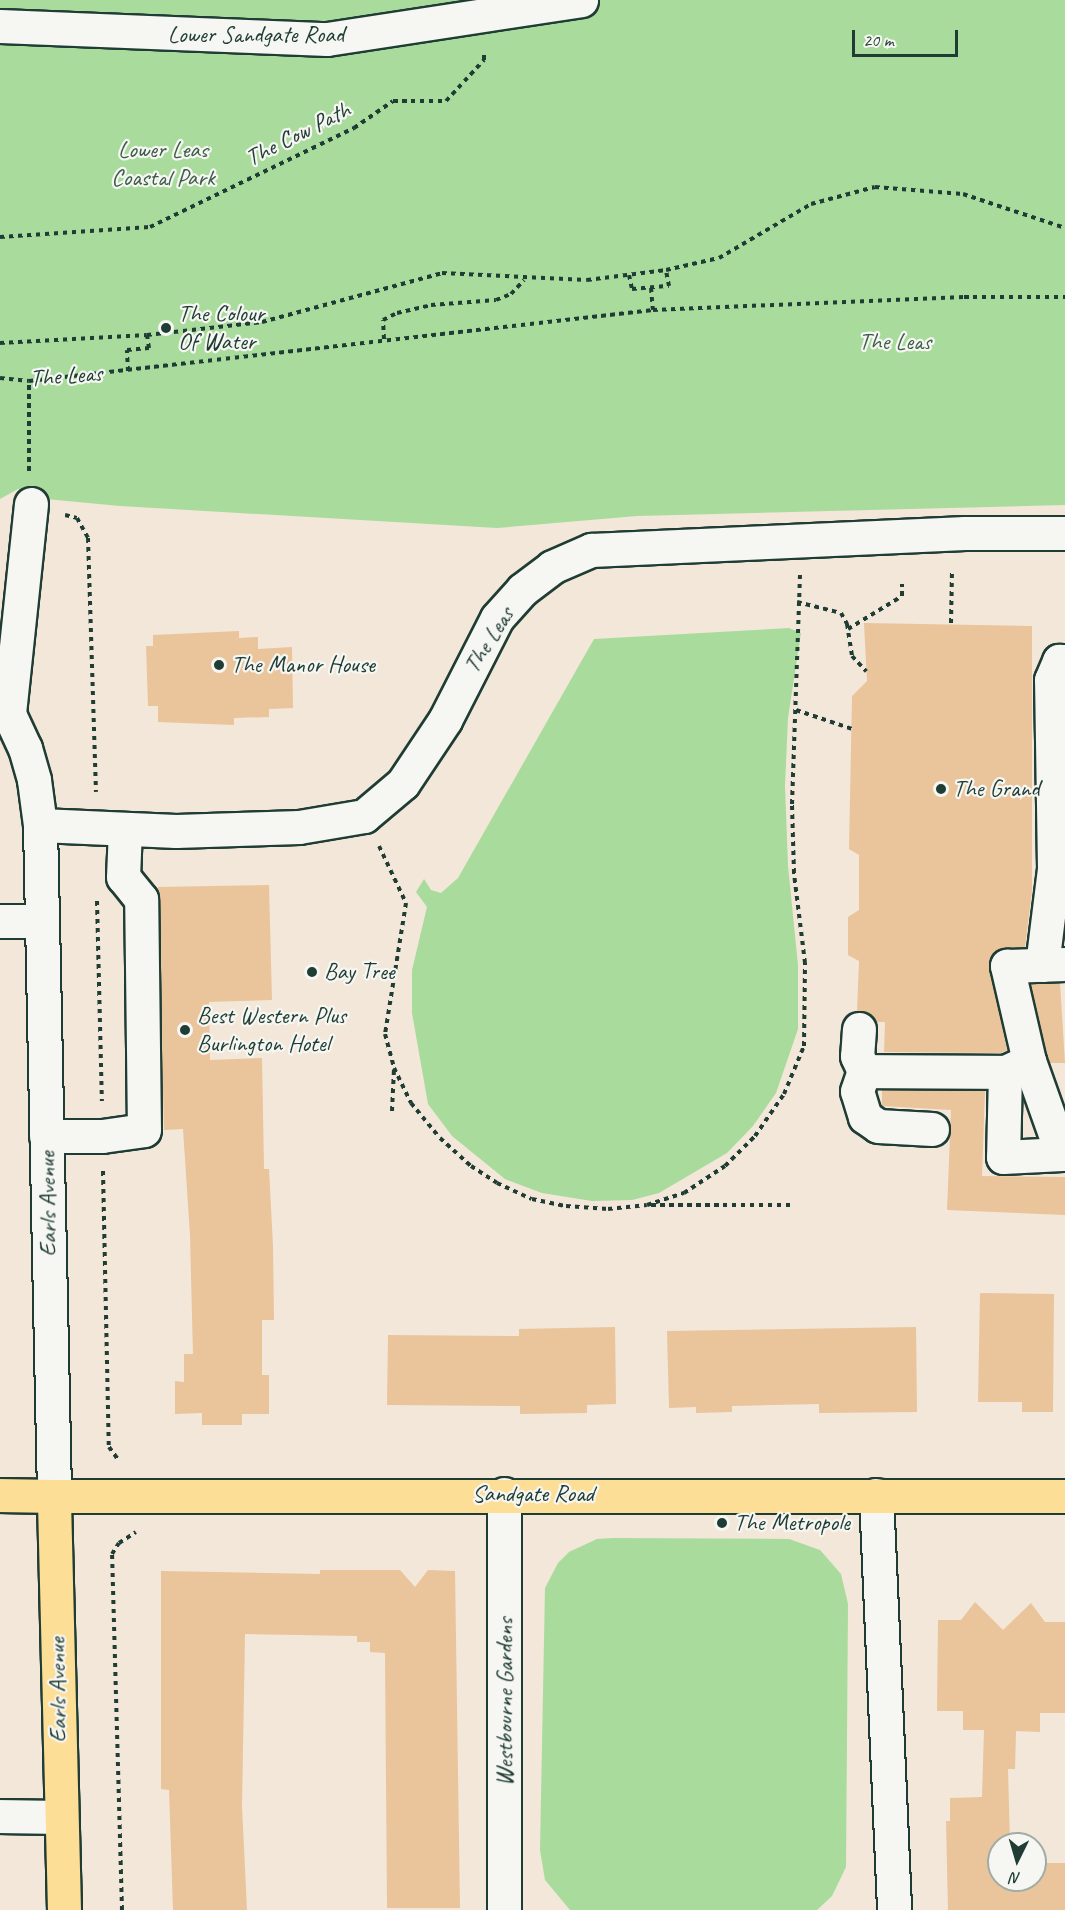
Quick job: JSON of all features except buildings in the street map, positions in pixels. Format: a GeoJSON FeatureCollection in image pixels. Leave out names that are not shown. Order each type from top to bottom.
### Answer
{"type":"FeatureCollection","features":[{"type":"Feature","properties":{"kind":"main road","name":"Sandgate Road"},"geometry":{"type":"LineString","coordinates":[[0,1496],[504,1494],[1065,1496]]}},
{"type":"Feature","properties":{"kind":"main road","name":"Earls Avenue"},"geometry":{"type":"LineString","coordinates":[[54,1496],[64,1910]]}},
{"type":"Feature","properties":{"kind":"street","name":"Lower Sandgate Road"},"geometry":{"type":"LineString","coordinates":[[0,26],[327,39],[581,0]]}},
{"type":"Feature","properties":{"kind":"street","name":"Earls Avenue"},"geometry":{"type":"LineString","coordinates":[[31,504],[4,709],[28,758],[40,825],[54,1496]]}},
{"type":"Feature","properties":{"kind":"street","name":"The Leas"},"geometry":{"type":"LineString","coordinates":[[364,816],[409,774],[445,720],[497,618],[522,590],[552,567],[591,550],[801,540],[1065,533]]}},
{"type":"Feature","properties":{"kind":"street"},"geometry":{"type":"LineString","coordinates":[[864,1071],[1017,1067],[1007,966],[1054,964],[1051,680],[1059,661],[1065,661]]}},
{"type":"Feature","properties":{"kind":"street"},"geometry":{"type":"LineString","coordinates":[[40,825],[299,827],[364,816]]}},
{"type":"Feature","properties":{"kind":"street"},"geometry":{"type":"LineString","coordinates":[[46,1136],[102,1136],[144,1130],[141,899],[123,877],[110,826]]}},
{"type":"Feature","properties":{"kind":"street"},"geometry":{"type":"LineString","coordinates":[[0,921],[41,921]]}},
{"type":"Feature","properties":{"kind":"street"},"geometry":{"type":"LineString","coordinates":[[859,1029],[857,1056],[864,1071],[857,1091],[865,1117],[878,1126],[932,1129]]}},
{"type":"Feature","properties":{"kind":"street","name":"Westbourne Gardens"},"geometry":{"type":"LineString","coordinates":[[504,1494],[504,1910]]}},
{"type":"Feature","properties":{"kind":"street"},"geometry":{"type":"LineString","coordinates":[[876,1495],[894,1910]]}},
{"type":"Feature","properties":{"kind":"street"},"geometry":{"type":"LineString","coordinates":[[0,1816],[61,1817]]}},
{"type":"Feature","properties":{"kind":"path","name":"The Cow Path"},"geometry":{"type":"LineString","coordinates":[[0,237],[150,226],[354,128],[393,101],[446,101],[484,60],[487,16]]}},
{"type":"Feature","properties":{"kind":"path"},"geometry":{"type":"LineString","coordinates":[[0,343],[147,335],[262,322],[442,273],[525,279],[629,275],[666,270],[719,258],[811,204],[875,187],[963,194],[1065,228]]}},
{"type":"Feature","properties":{"kind":"path"},"geometry":{"type":"LineString","coordinates":[[629,275],[632,290],[669,286],[666,270]]}},
{"type":"Feature","properties":{"kind":"path"},"geometry":{"type":"LineString","coordinates":[[384,339],[383,320],[397,313],[431,304],[496,300],[511,294],[525,279]]}},
{"type":"Feature","properties":{"kind":"path"},"geometry":{"type":"LineString","coordinates":[[651,288],[653,310]]}},
{"type":"Feature","properties":{"kind":"path","name":"The Leas"},"geometry":{"type":"LineString","coordinates":[[0,378],[29,381],[128,371],[384,339],[653,310],[953,297],[1065,297]]}},
{"type":"Feature","properties":{"kind":"path"},"geometry":{"type":"LineString","coordinates":[[128,371],[127,350],[149,348],[147,335]]}},
{"type":"Feature","properties":{"kind":"path"},"geometry":{"type":"LineString","coordinates":[[29,381],[31,504],[77,518],[87,538],[97,766],[110,826]]}},
{"type":"Feature","properties":{"kind":"path"},"geometry":{"type":"LineString","coordinates":[[647,1205],[684,1193],[725,1166],[755,1136],[784,1094],[804,1046],[805,963],[794,873],[796,602],[801,540]]}},
{"type":"Feature","properties":{"kind":"path"},"geometry":{"type":"LineString","coordinates":[[951,623],[952,571]]}},
{"type":"Feature","properties":{"kind":"path"},"geometry":{"type":"LineString","coordinates":[[847,629],[902,596],[902,584]]}},
{"type":"Feature","properties":{"kind":"path"},"geometry":{"type":"LineString","coordinates":[[796,602],[841,613],[847,629],[852,656],[866,671]]}},
{"type":"Feature","properties":{"kind":"path"},"geometry":{"type":"LineString","coordinates":[[796,710],[852,729]]}},
{"type":"Feature","properties":{"kind":"path"},"geometry":{"type":"LineString","coordinates":[[364,816],[406,903],[385,1034],[394,1068],[411,1103],[440,1138],[471,1166],[497,1183],[532,1199],[566,1206],[608,1209],[647,1205],[795,1204]]}},
{"type":"Feature","properties":{"kind":"path"},"geometry":{"type":"LineString","coordinates":[[97,893],[109,1448],[120,1462],[130,1462]]}},
{"type":"Feature","properties":{"kind":"path"},"geometry":{"type":"LineString","coordinates":[[392,1111],[394,1068]]}},
{"type":"Feature","properties":{"kind":"path"},"geometry":{"type":"LineString","coordinates":[[122,1910],[112,1554],[119,1543],[141,1530]]}},
{"type":"Feature","properties":{"kind":"green space","name":"Lower Leas Coastal Park"},"geometry":{"type":"Polygon","coordinates":[[[0,0],[1065,0],[1065,505],[637,516],[497,528],[120,506],[46,499],[40,489],[18,489],[0,499],[0,0]]]}},
{"type":"Feature","properties":{"kind":"green space"},"geometry":{"type":"Polygon","coordinates":[[[789,628],[801,633],[788,718],[785,786],[788,866],[798,965],[798,1029],[776,1093],[753,1126],[727,1153],[659,1193],[632,1200],[592,1201],[542,1193],[505,1179],[452,1136],[428,1104],[412,1013],[412,970],[427,907],[416,892],[424,879],[431,890],[441,893],[458,878],[594,639],[789,628]]]}},
{"type":"Feature","properties":{"kind":"green space"},"geometry":{"type":"Polygon","coordinates":[[[597,1539],[789,1539],[820,1550],[841,1574],[848,1604],[846,1867],[832,1896],[817,1910],[570,1910],[545,1880],[540,1850],[545,1588],[558,1563],[569,1552],[597,1539]]]}},
{"type":"Feature","properties":{"kind":"place","name":"The Colour Of Water"},"geometry":{"type":"Point","coordinates":[166,328]}},
{"type":"Feature","properties":{"kind":"place","name":"The Manor House"},"geometry":{"type":"Point","coordinates":[219,665]}},
{"type":"Feature","properties":{"kind":"place","name":"The Grand"},"geometry":{"type":"Point","coordinates":[941,789]}},
{"type":"Feature","properties":{"kind":"place","name":"Bay Tree"},"geometry":{"type":"Point","coordinates":[312,972]}},
{"type":"Feature","properties":{"kind":"place","name":"Best Western Plus Burlington Hotel"},"geometry":{"type":"Point","coordinates":[185,1030]}},
{"type":"Feature","properties":{"kind":"place","name":"The Metropole"},"geometry":{"type":"Point","coordinates":[722,1523]}}]}
